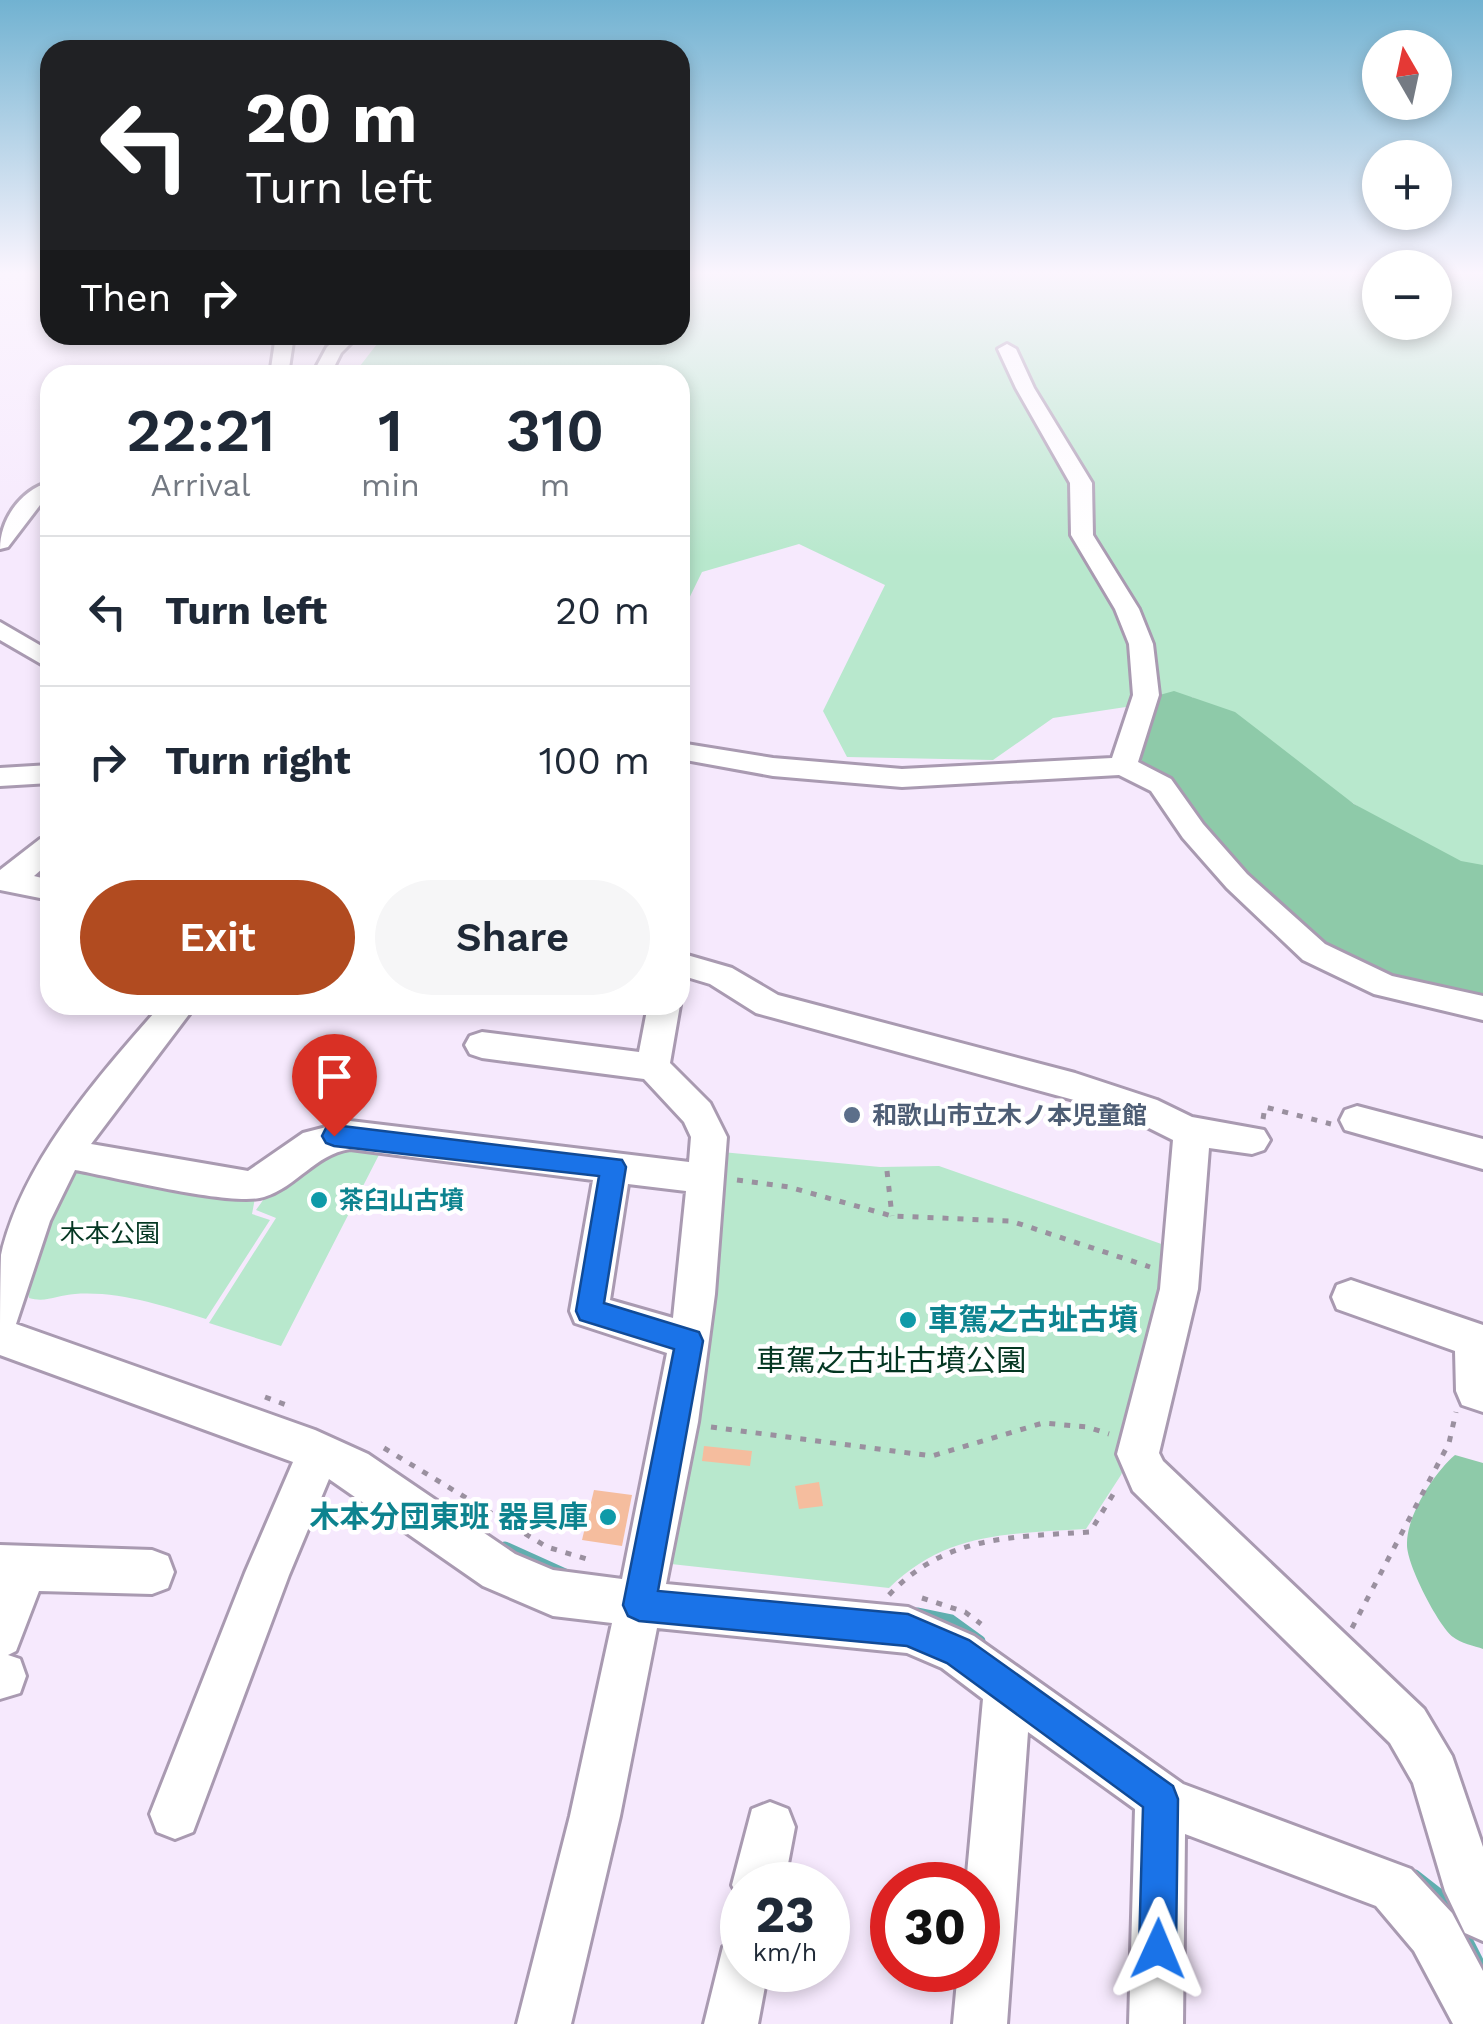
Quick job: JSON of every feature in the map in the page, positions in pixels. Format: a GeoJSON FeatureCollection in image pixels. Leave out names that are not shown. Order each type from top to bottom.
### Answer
{"type":"FeatureCollection","features":[{"type":"Feature","properties":{"kind":"street"},"geometry":{"type":"LineString","coordinates":[[1016,367],[1081,483],[1082,535],[1127,608],[1141,644],[1146,695],[1123,766]]}},
{"type":"Feature","properties":{"kind":"street"},"geometry":{"type":"LineString","coordinates":[[0,542],[40,495]]}},
{"type":"Feature","properties":{"kind":"street"},"geometry":{"type":"LineString","coordinates":[[0,629],[40,655]]}},
{"type":"Feature","properties":{"kind":"street"},"geometry":{"type":"LineString","coordinates":[[690,753],[773,767],[902,778],[1123,766],[1161,785],[1193,831],[1238,882],[1314,952],[1385,986],[1483,1008]]}},
{"type":"Feature","properties":{"kind":"street"},"geometry":{"type":"LineString","coordinates":[[0,777],[40,775]]}},
{"type":"Feature","properties":{"kind":"street"},"geometry":{"type":"LineString","coordinates":[[5,880],[40,854]]}},
{"type":"Feature","properties":{"kind":"street"},"geometry":{"type":"LineString","coordinates":[[5,880],[40,888]]}},
{"type":"Feature","properties":{"kind":"street"},"geometry":{"type":"LineString","coordinates":[[690,967],[722,976],[767,1004],[1075,1087],[1145,1110],[1187,1131],[1252,1140]]}},
{"type":"Feature","properties":{"kind":"street"},"geometry":{"type":"LineString","coordinates":[[6,1306],[30,1224],[66,1154],[106,1090],[171,1015]]}},
{"type":"Feature","properties":{"kind":"street"},"geometry":{"type":"LineString","coordinates":[[652,1067],[662,1015]]}},
{"type":"Feature","properties":{"kind":"street"},"geometry":{"type":"LineString","coordinates":[[482,1045],[652,1067],[698,1113],[709,1137],[708,1179],[676,1422],[595,1816],[544,2024]]}},
{"type":"Feature","properties":{"kind":"street"},"geometry":{"type":"LineString","coordinates":[[1357,1120],[1483,1154]]}},
{"type":"Feature","properties":{"kind":"street"},"geometry":{"type":"LineString","coordinates":[[1187,1131],[1192,1144],[1180,1274],[1140,1450],[1148,1476],[1407,1726],[1435,1773],[1470,1891],[1482,1911]]}},
{"type":"Feature","properties":{"kind":"street"},"geometry":{"type":"LineString","coordinates":[[66,1154],[248,1186],[270,1180],[312,1142],[350,1134],[708,1179]]}},
{"type":"Feature","properties":{"kind":"street"},"geometry":{"type":"LineString","coordinates":[[613,1167],[589,1311],[689,1341]]}},
{"type":"Feature","properties":{"kind":"street"},"geometry":{"type":"LineString","coordinates":[[1351,1298],[1474,1340],[1480,1390]]}},
{"type":"Feature","properties":{"kind":"street"},"geometry":{"type":"LineString","coordinates":[[0,1337],[319,1454],[353,1470],[499,1570],[553,1593],[639,1605],[908,1630],[958,1652],[1160,1799],[1394,1888],[1433,1932],[1482,2024]]}},
{"type":"Feature","properties":{"kind":"street"},"geometry":{"type":"LineString","coordinates":[[175,1814],[267,1572],[319,1454]]}},
{"type":"Feature","properties":{"kind":"street"},"geometry":{"type":"LineString","coordinates":[[1,1662],[12,1567],[152,1572]]}},
{"type":"Feature","properties":{"kind":"street"},"geometry":{"type":"LineString","coordinates":[[980,2024],[1008,1689]]}},
{"type":"Feature","properties":{"kind":"street"},"geometry":{"type":"LineString","coordinates":[[1156,2024],[1160,1799]]}},
{"type":"Feature","properties":{"kind":"street"},"geometry":{"type":"LineString","coordinates":[[763,1862],[770,1828]]}},
{"type":"Feature","properties":{"kind":"street"},"geometry":{"type":"LineString","coordinates":[[731,2024],[737,1992]]}},
{"type":"Feature","properties":{"kind":"path"},"geometry":{"type":"LineString","coordinates":[[1252,1140],[1260,1132],[1266,1107],[1327,1125],[1357,1120]]}},
{"type":"Feature","properties":{"kind":"path"},"geometry":{"type":"LineString","coordinates":[[886,1171],[892,1216]]}},
{"type":"Feature","properties":{"kind":"path"},"geometry":{"type":"LineString","coordinates":[[708,1179],[790,1186],[892,1216],[1011,1222],[1101,1254],[1180,1274]]}},
{"type":"Feature","properties":{"kind":"path"},"geometry":{"type":"LineString","coordinates":[[1335,1658],[1450,1442],[1461,1390],[1480,1390]]}},
{"type":"Feature","properties":{"kind":"path"},"geometry":{"type":"LineString","coordinates":[[676,1422],[932,1456],[1043,1423],[1087,1426],[1140,1450],[1090,1532],[996,1539],[946,1551],[909,1573],[889,1595]]}},
{"type":"Feature","properties":{"kind":"green space"},"geometry":{"type":"Polygon","coordinates":[[[690,367],[1483,367],[1483,885],[1477,885],[1192,697],[1053,718],[993,760],[847,757],[823,711],[885,585],[799,544],[702,572],[690,597],[690,367]]]}},
{"type":"Feature","properties":{"kind":"green space"},"geometry":{"type":"Polygon","coordinates":[[[1174,691],[1235,712],[1354,804],[1461,861],[1483,865],[1483,1003],[1387,980],[1316,948],[1152,775],[1126,739],[1145,699],[1174,691]]]}},
{"type":"Feature","properties":{"kind":"green space"},"geometry":{"type":"Polygon","coordinates":[[[314,1146],[383,1147],[281,1346],[209,1323],[276,1218],[256,1210],[276,1182],[314,1146]]]}},
{"type":"Feature","properties":{"kind":"green space","name":"車駕之古址古墳公園"},"geometry":{"type":"Polygon","coordinates":[[[722,1152],[880,1167],[939,1166],[1170,1247],[1129,1456],[1086,1529],[1006,1535],[957,1546],[911,1569],[889,1588],[671,1564],[666,1547],[722,1152]]]}},
{"type":"Feature","properties":{"kind":"green space","name":"木本公園"},"geometry":{"type":"Polygon","coordinates":[[[73,1163],[255,1198],[252,1214],[270,1220],[206,1319],[142,1300],[109,1295],[29,1298],[28,1263],[33,1246],[73,1163]]]}},
{"type":"Feature","properties":{"kind":"green space"},"geometry":{"type":"Polygon","coordinates":[[[1455,1455],[1483,1463],[1483,1649],[1460,1641],[1447,1630],[1432,1608],[1408,1554],[1411,1521],[1438,1473],[1455,1455]]]}},
{"type":"Feature","properties":{"kind":"building"},"geometry":{"type":"Polygon","coordinates":[[[704,1446],[752,1451],[750,1466],[702,1461],[704,1446]]]}},
{"type":"Feature","properties":{"kind":"building"},"geometry":{"type":"Polygon","coordinates":[[[819,1482],[823,1506],[799,1509],[795,1486],[819,1482]]]}},
{"type":"Feature","properties":{"kind":"building","name":"木本分団東班 器具庫"},"geometry":{"type":"Polygon","coordinates":[[[594,1490],[632,1495],[622,1546],[582,1540],[594,1490]]]}},
{"type":"Feature","properties":{"kind":"waterway"},"geometry":{"type":"LineString","coordinates":[[505,1547],[565,1574]]}},
{"type":"Feature","properties":{"kind":"waterway"},"geometry":{"type":"LineString","coordinates":[[917,1613],[951,1620],[980,1641]]}},
{"type":"Feature","properties":{"kind":"waterway"},"geometry":{"type":"LineString","coordinates":[[1415,1875],[1447,1900],[1483,1971]]}},
{"type":"Feature","properties":{"kind":"place","name":"和歌山市立木ノ本児童館"},"geometry":{"type":"Point","coordinates":[852,1115]}},
{"type":"Feature","properties":{"kind":"place","name":"茶臼山古墳"},"geometry":{"type":"Point","coordinates":[319,1200]}},
{"type":"Feature","properties":{"kind":"place","name":"車駕之古址古墳"},"geometry":{"type":"Point","coordinates":[908,1320]}},
{"type":"Feature","properties":{"kind":"place","name":"木本分団東班 器具庫"},"geometry":{"type":"Point","coordinates":[608,1517]}},
{"type":"Feature","properties":{"kind":"route"},"geometry":{"type":"LineString","coordinates":[[334,1136],[350,1134],[613,1167],[589,1311],[689,1341],[639,1605],[908,1630],[958,1652],[1160,1799],[1158,1949]]}}]}
